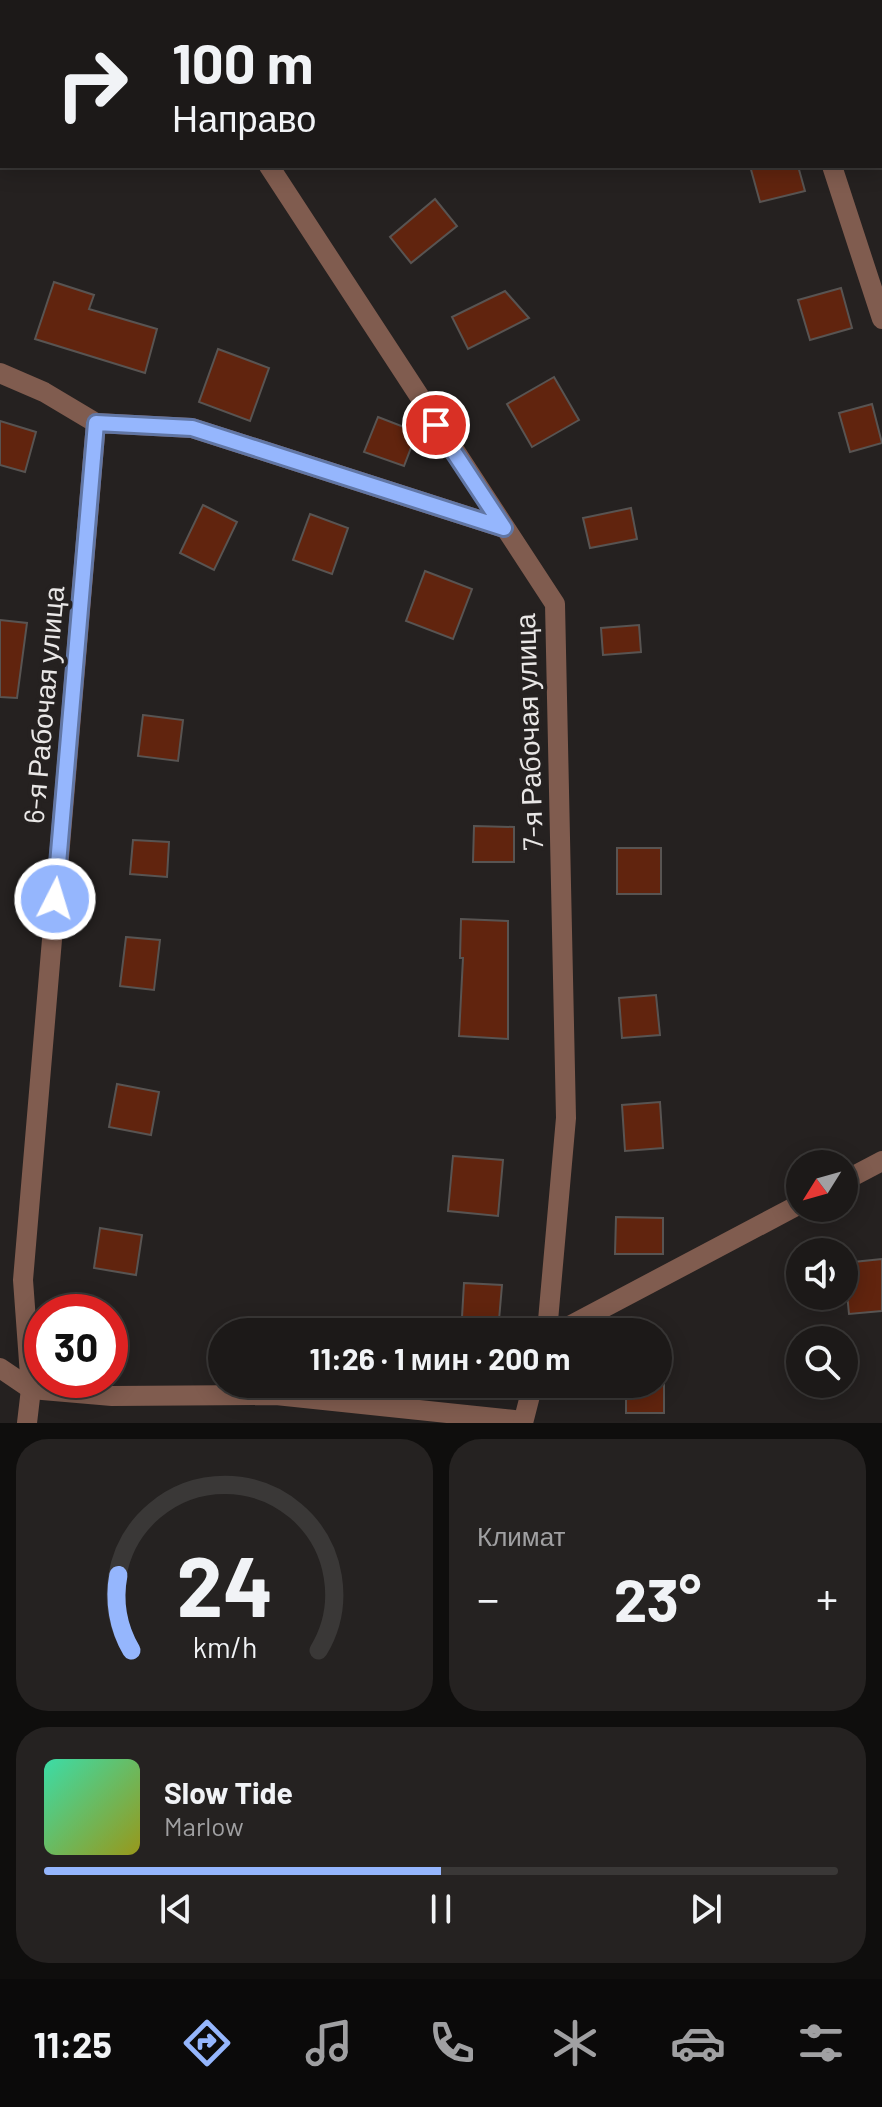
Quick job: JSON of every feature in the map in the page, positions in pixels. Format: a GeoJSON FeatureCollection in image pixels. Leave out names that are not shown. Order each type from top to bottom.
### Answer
{"type":"FeatureCollection","features":[{"type":"Feature","properties":{"kind":"street","name":"7-я Рабочая улица"},"geometry":{"type":"LineString","coordinates":[[270,168],[555,604],[566,1118],[548,1318]]}},
{"type":"Feature","properties":{"kind":"street"},"geometry":{"type":"LineString","coordinates":[[833,168],[882,319]]}},
{"type":"Feature","properties":{"kind":"street"},"geometry":{"type":"LineString","coordinates":[[0,373],[44,392],[96,423],[192,428],[504,528]]}},
{"type":"Feature","properties":{"kind":"street","name":"6-я Рабочая улица"},"geometry":{"type":"LineString","coordinates":[[24,1294],[96,423]]}},
{"type":"Feature","properties":{"kind":"street"},"geometry":{"type":"LineString","coordinates":[[858,1174],[882,1161]]}},
{"type":"Feature","properties":{"kind":"street"},"geometry":{"type":"LineString","coordinates":[[584,1318],[786,1211]]}},
{"type":"Feature","properties":{"kind":"street"},"geometry":{"type":"LineString","coordinates":[[0,1368],[24,1384]]}},
{"type":"Feature","properties":{"kind":"street"},"geometry":{"type":"LineString","coordinates":[[128,1396],[276,1395],[523,1422],[529,1398]]}},
{"type":"Feature","properties":{"kind":"street","name":"6-я Рабочая улица"},"geometry":{"type":"LineString","coordinates":[[27,1423],[30,1398]]}},
{"type":"Feature","properties":{"kind":"building"},"geometry":{"type":"Polygon","coordinates":[[[751,168],[799,168],[805,191],[760,202],[751,168]]]}},
{"type":"Feature","properties":{"kind":"building"},"geometry":{"type":"Polygon","coordinates":[[[435,199],[457,226],[411,263],[390,237],[435,199]]]}},
{"type":"Feature","properties":{"kind":"building"},"geometry":{"type":"Polygon","coordinates":[[[54,282],[94,295],[89,309],[157,329],[145,373],[35,339],[54,282]]]}},
{"type":"Feature","properties":{"kind":"building"},"geometry":{"type":"Polygon","coordinates":[[[841,288],[852,328],[810,340],[798,300],[841,288]]]}},
{"type":"Feature","properties":{"kind":"building"},"geometry":{"type":"Polygon","coordinates":[[[505,291],[529,318],[468,349],[452,317],[505,291]]]}},
{"type":"Feature","properties":{"kind":"building"},"geometry":{"type":"Polygon","coordinates":[[[218,349],[269,368],[250,421],[199,402],[218,349]]]}},
{"type":"Feature","properties":{"kind":"building"},"geometry":{"type":"Polygon","coordinates":[[[554,377],[579,420],[532,447],[507,404],[554,377]]]}},
{"type":"Feature","properties":{"kind":"building"},"geometry":{"type":"Polygon","coordinates":[[[872,404],[882,443],[850,452],[839,413],[872,404]]]}},
{"type":"Feature","properties":{"kind":"building"},"geometry":{"type":"Polygon","coordinates":[[[378,417],[417,432],[404,466],[364,452],[378,417]]]}},
{"type":"Feature","properties":{"kind":"building"},"geometry":{"type":"Polygon","coordinates":[[[0,421],[36,432],[25,472],[0,465],[0,421]]]}},
{"type":"Feature","properties":{"kind":"building"},"geometry":{"type":"Polygon","coordinates":[[[203,505],[237,522],[214,570],[180,553],[203,505]]]}},
{"type":"Feature","properties":{"kind":"building"},"geometry":{"type":"Polygon","coordinates":[[[631,508],[637,539],[590,548],[583,518],[631,508]]]}},
{"type":"Feature","properties":{"kind":"building"},"geometry":{"type":"Polygon","coordinates":[[[310,514],[348,528],[332,574],[293,560],[310,514]]]}},
{"type":"Feature","properties":{"kind":"building"},"geometry":{"type":"Polygon","coordinates":[[[425,571],[472,589],[453,639],[406,621],[425,571]]]}},
{"type":"Feature","properties":{"kind":"building"},"geometry":{"type":"Polygon","coordinates":[[[0,620],[27,623],[17,698],[0,697],[0,620]]]}},
{"type":"Feature","properties":{"kind":"building"},"geometry":{"type":"Polygon","coordinates":[[[639,625],[641,652],[603,655],[601,628],[639,625]]]}},
{"type":"Feature","properties":{"kind":"building"},"geometry":{"type":"Polygon","coordinates":[[[143,715],[183,720],[178,761],[138,756],[143,715]]]}},
{"type":"Feature","properties":{"kind":"building"},"geometry":{"type":"Polygon","coordinates":[[[474,826],[514,827],[514,862],[473,862],[474,826]]]}},
{"type":"Feature","properties":{"kind":"building"},"geometry":{"type":"Polygon","coordinates":[[[133,840],[169,842],[167,877],[130,874],[133,840]]]}},
{"type":"Feature","properties":{"kind":"building"},"geometry":{"type":"Polygon","coordinates":[[[617,848],[661,848],[661,894],[617,894],[617,848]]]}},
{"type":"Feature","properties":{"kind":"building"},"geometry":{"type":"Polygon","coordinates":[[[461,919],[508,921],[508,1039],[459,1036],[463,958],[460,958],[461,919]]]}},
{"type":"Feature","properties":{"kind":"building"},"geometry":{"type":"Polygon","coordinates":[[[126,937],[160,940],[154,990],[120,986],[126,937]]]}},
{"type":"Feature","properties":{"kind":"building"},"geometry":{"type":"Polygon","coordinates":[[[656,995],[660,1035],[622,1038],[619,998],[656,995]]]}},
{"type":"Feature","properties":{"kind":"building"},"geometry":{"type":"Polygon","coordinates":[[[117,1084],[159,1092],[151,1135],[109,1127],[117,1084]]]}},
{"type":"Feature","properties":{"kind":"building"},"geometry":{"type":"Polygon","coordinates":[[[660,1102],[663,1148],[625,1151],[622,1105],[660,1102]]]}},
{"type":"Feature","properties":{"kind":"building"},"geometry":{"type":"Polygon","coordinates":[[[453,1156],[503,1160],[498,1216],[448,1211],[453,1156]]]}},
{"type":"Feature","properties":{"kind":"building"},"geometry":{"type":"Polygon","coordinates":[[[616,1217],[663,1218],[663,1254],[615,1254],[616,1217]]]}},
{"type":"Feature","properties":{"kind":"building"},"geometry":{"type":"Polygon","coordinates":[[[100,1228],[142,1235],[136,1275],[94,1268],[100,1228]]]}},
{"type":"Feature","properties":{"kind":"building"},"geometry":{"type":"Polygon","coordinates":[[[882,1259],[882,1311],[849,1314],[849,1310],[858,1310],[858,1262],[882,1259]]]}},
{"type":"Feature","properties":{"kind":"building"},"geometry":{"type":"Polygon","coordinates":[[[464,1283],[502,1285],[499,1318],[462,1317],[464,1283]]]}},
{"type":"Feature","properties":{"kind":"building"},"geometry":{"type":"Polygon","coordinates":[[[626,1398],[664,1398],[664,1413],[626,1413],[626,1398]]]}},
{"type":"Feature","properties":{"kind":"route"},"geometry":{"type":"LineString","coordinates":[[55,899],[96,423],[192,428],[504,528],[436,425]]}}]}
